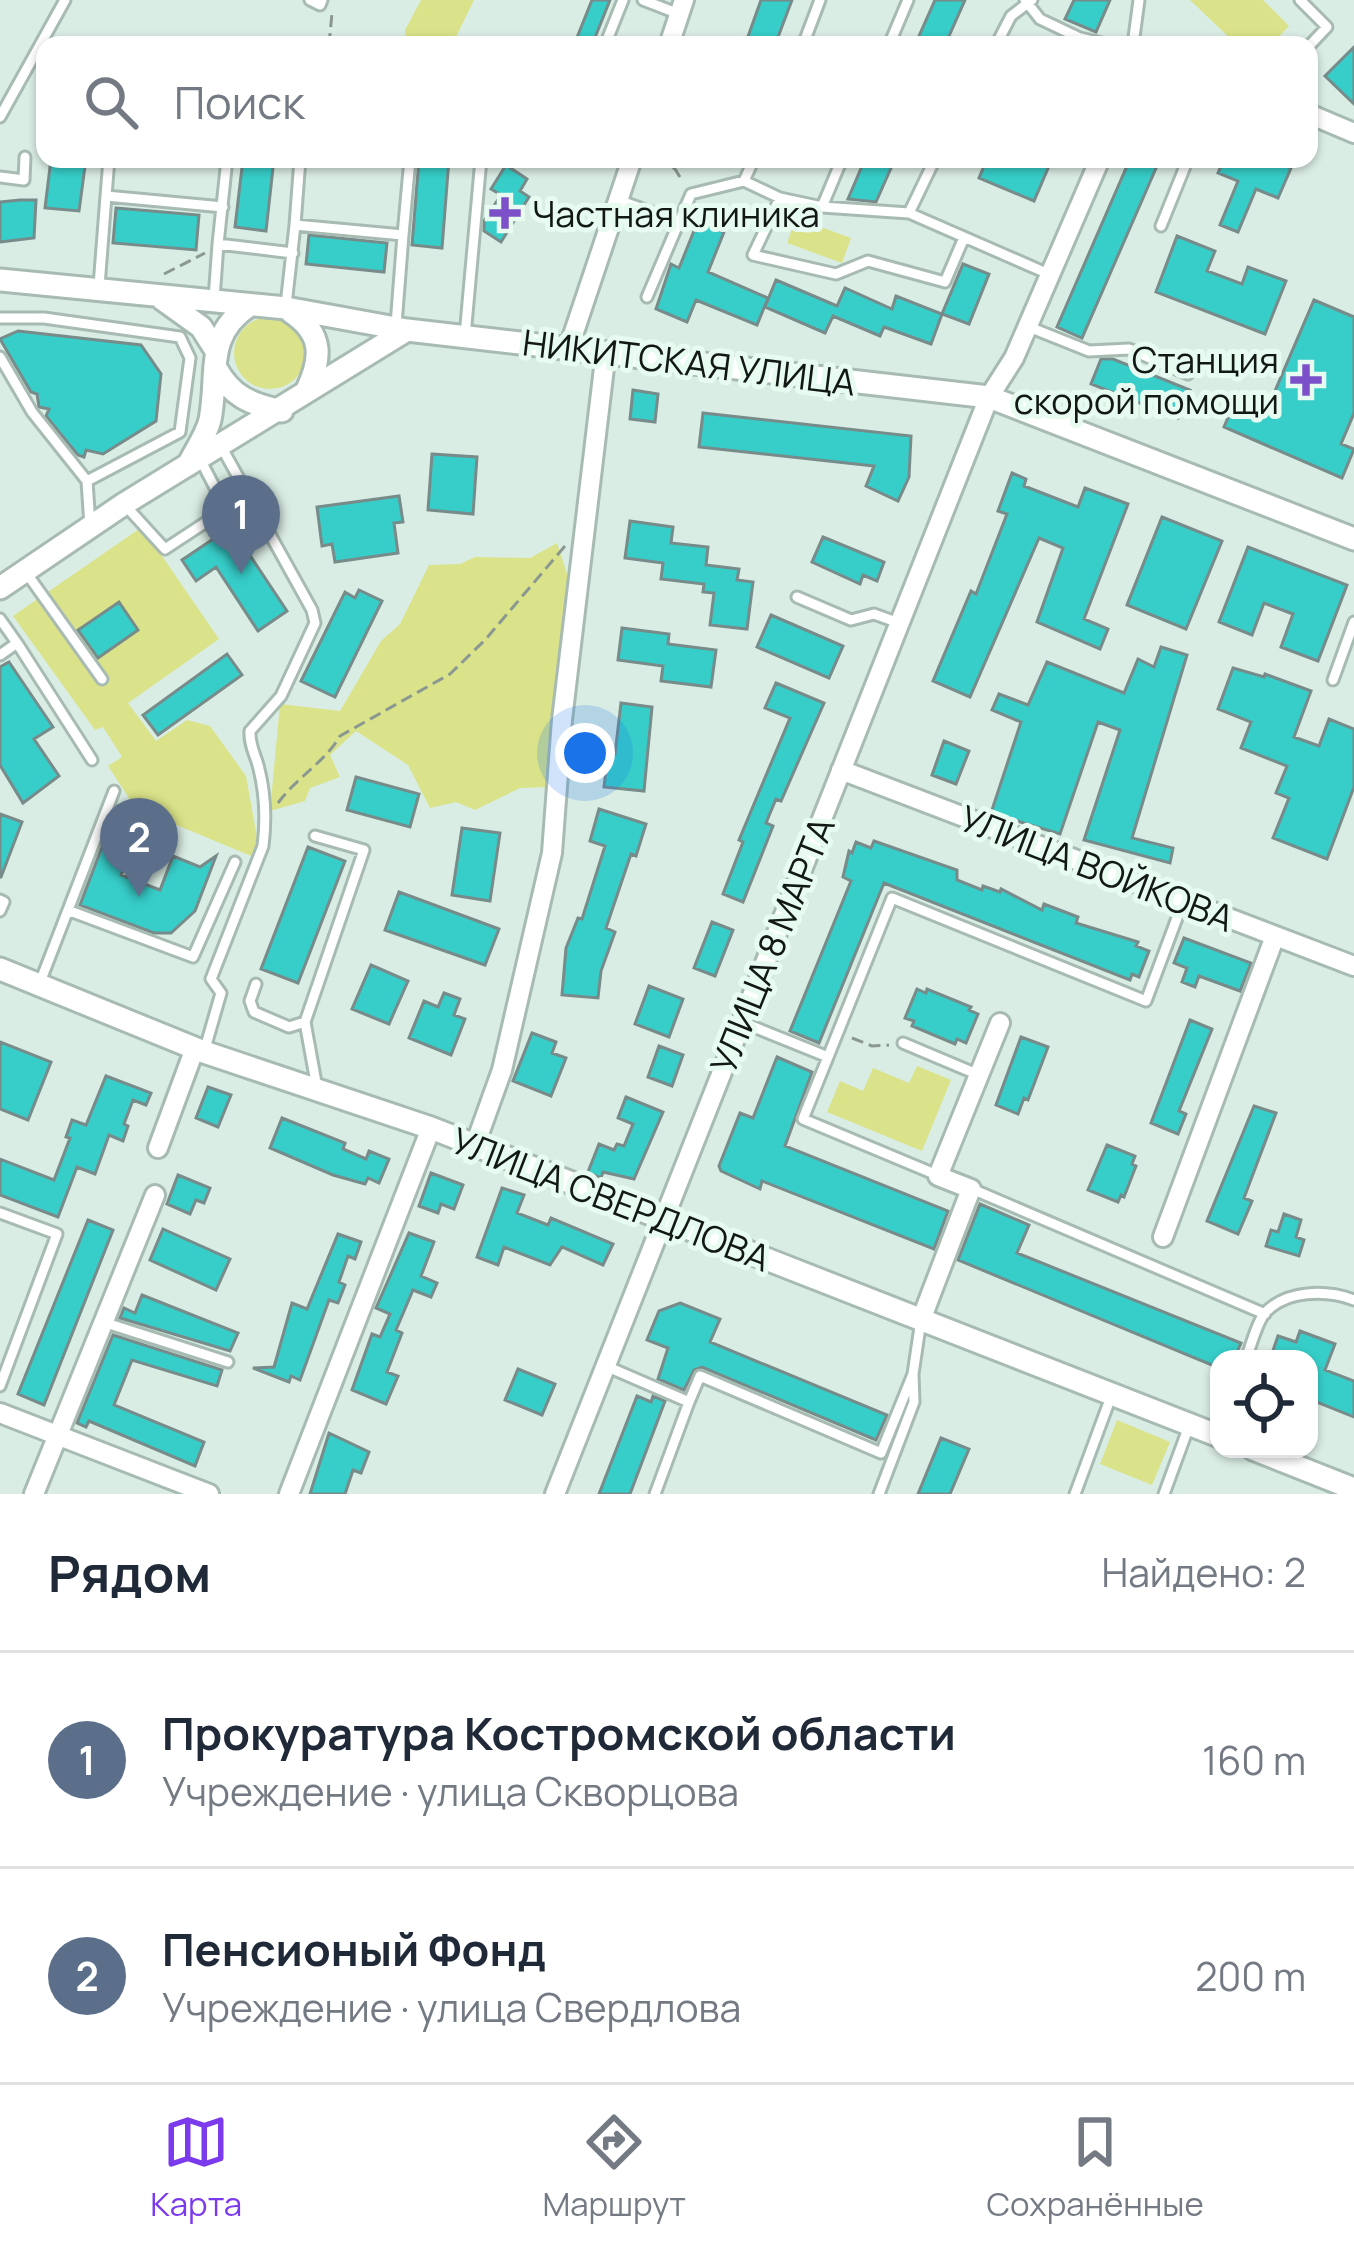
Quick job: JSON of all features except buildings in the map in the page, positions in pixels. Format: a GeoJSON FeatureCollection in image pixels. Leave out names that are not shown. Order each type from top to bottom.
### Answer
{"type":"FeatureCollection","features":[{"type":"Feature","properties":{"kind":"street"},"geometry":{"type":"LineString","coordinates":[[672,36],[682,7]]}},
{"type":"Feature","properties":{"kind":"street"},"geometry":{"type":"LineString","coordinates":[[1318,118],[1354,133]]}},
{"type":"Feature","properties":{"kind":"street"},"geometry":{"type":"LineString","coordinates":[[569,347],[629,168]]}},
{"type":"Feature","properties":{"kind":"street","name":"УЛИЦА 8 МАРТА"},"geometry":{"type":"LineString","coordinates":[[555,1494],[989,397],[1028,327],[1096,168]]}},
{"type":"Feature","properties":{"kind":"street","name":"НИКИТСКАЯ УЛИЦА"},"geometry":{"type":"LineString","coordinates":[[0,280],[286,308],[401,329],[989,397],[1354,538]]}},
{"type":"Feature","properties":{"kind":"street"},"geometry":{"type":"LineString","coordinates":[[161,298],[201,327],[224,384],[240,398],[282,411]]}},
{"type":"Feature","properties":{"kind":"street"},"geometry":{"type":"LineString","coordinates":[[193,464],[209,425],[215,358],[232,316],[250,305]]}},
{"type":"Feature","properties":{"kind":"street"},"geometry":{"type":"LineString","coordinates":[[286,308],[305,321],[318,341],[320,357],[304,396]]}},
{"type":"Feature","properties":{"kind":"street"},"geometry":{"type":"LineString","coordinates":[[0,588],[124,504],[282,411],[401,329]]}},
{"type":"Feature","properties":{"kind":"street"},"geometry":{"type":"LineString","coordinates":[[475,1145],[502,1070],[552,854],[562,720],[606,351]]}},
{"type":"Feature","properties":{"kind":"street","name":"УЛИЦА ВОЙКОВА"},"geometry":{"type":"LineString","coordinates":[[841,770],[1354,966]]}},
{"type":"Feature","properties":{"kind":"street"},"geometry":{"type":"LineString","coordinates":[[1163,1238],[1274,936]]}},
{"type":"Feature","properties":{"kind":"street","name":"УЛИЦА СВЕРДЛОВА"},"geometry":{"type":"LineString","coordinates":[[0,969],[200,1050],[475,1145],[1210,1430]]}},
{"type":"Feature","properties":{"kind":"street"},"geometry":{"type":"LineString","coordinates":[[920,1319],[971,1189],[938,1176],[1000,1023]]}},
{"type":"Feature","properties":{"kind":"street"},"geometry":{"type":"LineString","coordinates":[[158,1148],[200,1050]]}},
{"type":"Feature","properties":{"kind":"street"},"geometry":{"type":"LineString","coordinates":[[289,1494],[430,1128]]}},
{"type":"Feature","properties":{"kind":"street"},"geometry":{"type":"LineString","coordinates":[[34,1494],[155,1195]]}},
{"type":"Feature","properties":{"kind":"street"},"geometry":{"type":"LineString","coordinates":[[0,1413],[209,1494]]}},
{"type":"Feature","properties":{"kind":"street"},"geometry":{"type":"LineString","coordinates":[[1275,1458],[1354,1489]]}},
{"type":"Feature","properties":{"kind":"lane"},"geometry":{"type":"LineString","coordinates":[[44,36],[64,0]]}},
{"type":"Feature","properties":{"kind":"lane"},"geometry":{"type":"LineString","coordinates":[[310,0],[320,5],[322,0]]}},
{"type":"Feature","properties":{"kind":"lane"},"geometry":{"type":"LineString","coordinates":[[609,36],[623,0]]}},
{"type":"Feature","properties":{"kind":"lane"},"geometry":{"type":"LineString","coordinates":[[643,0],[682,7]]}},
{"type":"Feature","properties":{"kind":"lane"},"geometry":{"type":"LineString","coordinates":[[806,36],[820,0]]}},
{"type":"Feature","properties":{"kind":"lane"},"geometry":{"type":"LineString","coordinates":[[893,36],[908,0]]}},
{"type":"Feature","properties":{"kind":"lane"},"geometry":{"type":"LineString","coordinates":[[1134,36],[1139,0]]}},
{"type":"Feature","properties":{"kind":"lane"},"geometry":{"type":"LineString","coordinates":[[1300,0],[1327,27],[1318,36]]}},
{"type":"Feature","properties":{"kind":"lane"},"geometry":{"type":"LineString","coordinates":[[1001,36],[1011,16],[1029,1],[1040,20],[1076,36]]}},
{"type":"Feature","properties":{"kind":"lane"},"geometry":{"type":"LineString","coordinates":[[0,117],[36,51]]}},
{"type":"Feature","properties":{"kind":"lane"},"geometry":{"type":"LineString","coordinates":[[0,177],[24,180],[26,157]]}},
{"type":"Feature","properties":{"kind":"lane"},"geometry":{"type":"LineString","coordinates":[[99,291],[108,168]]}},
{"type":"Feature","properties":{"kind":"lane"},"geometry":{"type":"LineString","coordinates":[[214,302],[226,168]]}},
{"type":"Feature","properties":{"kind":"lane"},"geometry":{"type":"LineString","coordinates":[[286,308],[299,168]]}},
{"type":"Feature","properties":{"kind":"lane"},"geometry":{"type":"LineString","coordinates":[[401,329],[409,168]]}},
{"type":"Feature","properties":{"kind":"lane"},"geometry":{"type":"LineString","coordinates":[[465,336],[480,168]]}},
{"type":"Feature","properties":{"kind":"lane"},"geometry":{"type":"LineString","coordinates":[[744,181],[750,168]]}},
{"type":"Feature","properties":{"kind":"lane"},"geometry":{"type":"LineString","coordinates":[[822,207],[838,168]]}},
{"type":"Feature","properties":{"kind":"lane"},"geometry":{"type":"LineString","coordinates":[[909,213],[930,168]]}},
{"type":"Feature","properties":{"kind":"lane"},"geometry":{"type":"LineString","coordinates":[[1161,226],[1184,168]]}},
{"type":"Feature","properties":{"kind":"lane"},"geometry":{"type":"LineString","coordinates":[[647,297],[691,194],[744,181],[780,198],[822,207],[909,213],[1051,275]]}},
{"type":"Feature","properties":{"kind":"lane"},"geometry":{"type":"LineString","coordinates":[[106,196],[223,207]]}},
{"type":"Feature","properties":{"kind":"lane"},"geometry":{"type":"LineString","coordinates":[[780,198],[753,255],[836,274],[868,261],[945,282],[963,240]]}},
{"type":"Feature","properties":{"kind":"lane"},"geometry":{"type":"LineString","coordinates":[[618,200],[679,222]]}},
{"type":"Feature","properties":{"kind":"lane"},"geometry":{"type":"LineString","coordinates":[[296,225],[403,235]]}},
{"type":"Feature","properties":{"kind":"lane"},"geometry":{"type":"LineString","coordinates":[[218,244],[293,253]]}},
{"type":"Feature","properties":{"kind":"lane"},"geometry":{"type":"LineString","coordinates":[[0,318],[44,319],[180,337],[190,358],[180,432],[87,481]]}},
{"type":"Feature","properties":{"kind":"lane"},"geometry":{"type":"LineString","coordinates":[[1028,327],[1089,351],[1129,350],[1188,374]]}},
{"type":"Feature","properties":{"kind":"lane"},"geometry":{"type":"LineString","coordinates":[[0,357],[32,412],[87,481],[90,526]]}},
{"type":"Feature","properties":{"kind":"lane"},"geometry":{"type":"LineString","coordinates":[[200,1050],[221,993],[211,980],[255,870],[266,826],[250,731],[281,696],[313,630],[315,616],[221,447]]}},
{"type":"Feature","properties":{"kind":"lane"},"geometry":{"type":"LineString","coordinates":[[124,504],[165,549],[226,508],[193,464]]}},
{"type":"Feature","properties":{"kind":"lane"},"geometry":{"type":"LineString","coordinates":[[25,571],[102,679]]}},
{"type":"Feature","properties":{"kind":"lane"},"geometry":{"type":"LineString","coordinates":[[797,597],[851,620],[879,615],[899,623]]}},
{"type":"Feature","properties":{"kind":"lane"},"geometry":{"type":"LineString","coordinates":[[0,619],[92,760]]}},
{"type":"Feature","properties":{"kind":"lane"},"geometry":{"type":"LineString","coordinates":[[1333,680],[1354,622]]}},
{"type":"Feature","properties":{"kind":"lane"},"geometry":{"type":"LineString","coordinates":[[0,655],[17,643]]}},
{"type":"Feature","properties":{"kind":"lane"},"geometry":{"type":"LineString","coordinates":[[39,985],[114,791]]}},
{"type":"Feature","properties":{"kind":"lane"},"geometry":{"type":"LineString","coordinates":[[315,836],[364,850],[305,1022],[317,1089]]}},
{"type":"Feature","properties":{"kind":"lane"},"geometry":{"type":"LineString","coordinates":[[70,911],[194,956],[235,862]]}},
{"type":"Feature","properties":{"kind":"lane"},"geometry":{"type":"LineString","coordinates":[[938,1176],[803,1119],[892,898],[1145,1001],[1183,902]]}},
{"type":"Feature","properties":{"kind":"lane"},"geometry":{"type":"LineString","coordinates":[[0,900],[4,902],[0,910]]}},
{"type":"Feature","properties":{"kind":"lane"},"geometry":{"type":"LineString","coordinates":[[256,984],[250,1001],[254,1012],[289,1027],[305,1022]]}},
{"type":"Feature","properties":{"kind":"lane"},"geometry":{"type":"LineString","coordinates":[[742,1022],[828,1057]]}},
{"type":"Feature","properties":{"kind":"lane"},"geometry":{"type":"LineString","coordinates":[[903,1043],[979,1076]]}},
{"type":"Feature","properties":{"kind":"lane"},"geometry":{"type":"LineString","coordinates":[[971,1189],[1265,1314]]}},
{"type":"Feature","properties":{"kind":"lane"},"geometry":{"type":"LineString","coordinates":[[0,1213],[57,1234],[0,1386]]}},
{"type":"Feature","properties":{"kind":"lane"},"geometry":{"type":"LineString","coordinates":[[1250,1350],[1265,1314],[1304,1293],[1329,1291],[1354,1300]]}},
{"type":"Feature","properties":{"kind":"lane"},"geometry":{"type":"LineString","coordinates":[[879,1494],[914,1402],[920,1319]]}},
{"type":"Feature","properties":{"kind":"lane"},"geometry":{"type":"LineString","coordinates":[[103,1322],[228,1363]]}},
{"type":"Feature","properties":{"kind":"lane"},"geometry":{"type":"LineString","coordinates":[[606,1366],[689,1402]]}},
{"type":"Feature","properties":{"kind":"lane"},"geometry":{"type":"LineString","coordinates":[[655,1494],[700,1376],[881,1453],[913,1374]]}},
{"type":"Feature","properties":{"kind":"lane"},"geometry":{"type":"LineString","coordinates":[[1075,1494],[1112,1394]]}},
{"type":"Feature","properties":{"kind":"lane"},"geometry":{"type":"LineString","coordinates":[[1164,1494],[1190,1424]]}},
{"type":"Feature","properties":{"kind":"path"},"geometry":{"type":"LineString","coordinates":[[330,36],[332,9]]}},
{"type":"Feature","properties":{"kind":"path"},"geometry":{"type":"LineString","coordinates":[[672,168],[691,194]]}},
{"type":"Feature","properties":{"kind":"path"},"geometry":{"type":"LineString","coordinates":[[164,274],[218,244]]}},
{"type":"Feature","properties":{"kind":"path"},"geometry":{"type":"LineString","coordinates":[[266,826],[298,778],[340,736],[450,674],[585,525]]}},
{"type":"Feature","properties":{"kind":"path"},"geometry":{"type":"LineString","coordinates":[[838,1032],[872,1046],[903,1043]]}},
{"type":"Feature","properties":{"kind":"green space"},"geometry":{"type":"Polygon","coordinates":[[[421,0],[474,0],[456,36],[405,36],[421,0]]]}},
{"type":"Feature","properties":{"kind":"green space"},"geometry":{"type":"Polygon","coordinates":[[[1190,0],[1263,0],[1289,26],[1280,36],[1228,36],[1190,0]]]}},
{"type":"Feature","properties":{"kind":"green space"},"geometry":{"type":"Polygon","coordinates":[[[796,218],[851,238],[842,263],[787,243],[796,218]]]}},
{"type":"Feature","properties":{"kind":"green space"},"geometry":{"type":"Polygon","coordinates":[[[270,317],[295,328],[306,353],[295,378],[270,389],[245,378],[234,353],[245,328],[270,317]]]}},
{"type":"Feature","properties":{"kind":"green space"},"geometry":{"type":"Polygon","coordinates":[[[142,527],[219,639],[128,703],[156,741],[187,720],[210,726],[246,776],[261,860],[126,804],[129,798],[108,766],[122,757],[103,727],[95,730],[13,616],[142,527]]]}},
{"type":"Feature","properties":{"kind":"green space"},"geometry":{"type":"Polygon","coordinates":[[[557,543],[569,580],[569,607],[560,640],[549,787],[520,788],[475,810],[456,802],[430,808],[408,765],[356,731],[330,755],[340,777],[310,788],[305,801],[270,811],[280,704],[340,711],[381,641],[400,624],[429,565],[460,564],[475,557],[530,558],[557,543]]]}},
{"type":"Feature","properties":{"kind":"green space"},"geometry":{"type":"Polygon","coordinates":[[[917,1066],[951,1080],[922,1151],[827,1112],[840,1081],[863,1091],[873,1068],[909,1083],[917,1066]]]}},
{"type":"Feature","properties":{"kind":"green space"},"geometry":{"type":"Polygon","coordinates":[[[1117,1420],[1170,1442],[1152,1485],[1100,1464],[1117,1420]]]}},
{"type":"Feature","properties":{"kind":"place","name":"Частная клиника"},"geometry":{"type":"Point","coordinates":[505,213]}},
{"type":"Feature","properties":{"kind":"place","name":"Станция скорой помощи"},"geometry":{"type":"Point","coordinates":[1306,380]}},
{"type":"Feature","properties":{"kind":"place","name":"Прокуратура Костромской области"},"geometry":{"type":"Point","coordinates":[241,574]}},
{"type":"Feature","properties":{"kind":"place","name":"Пенсионый Фонд"},"geometry":{"type":"Point","coordinates":[139,897]}}]}
